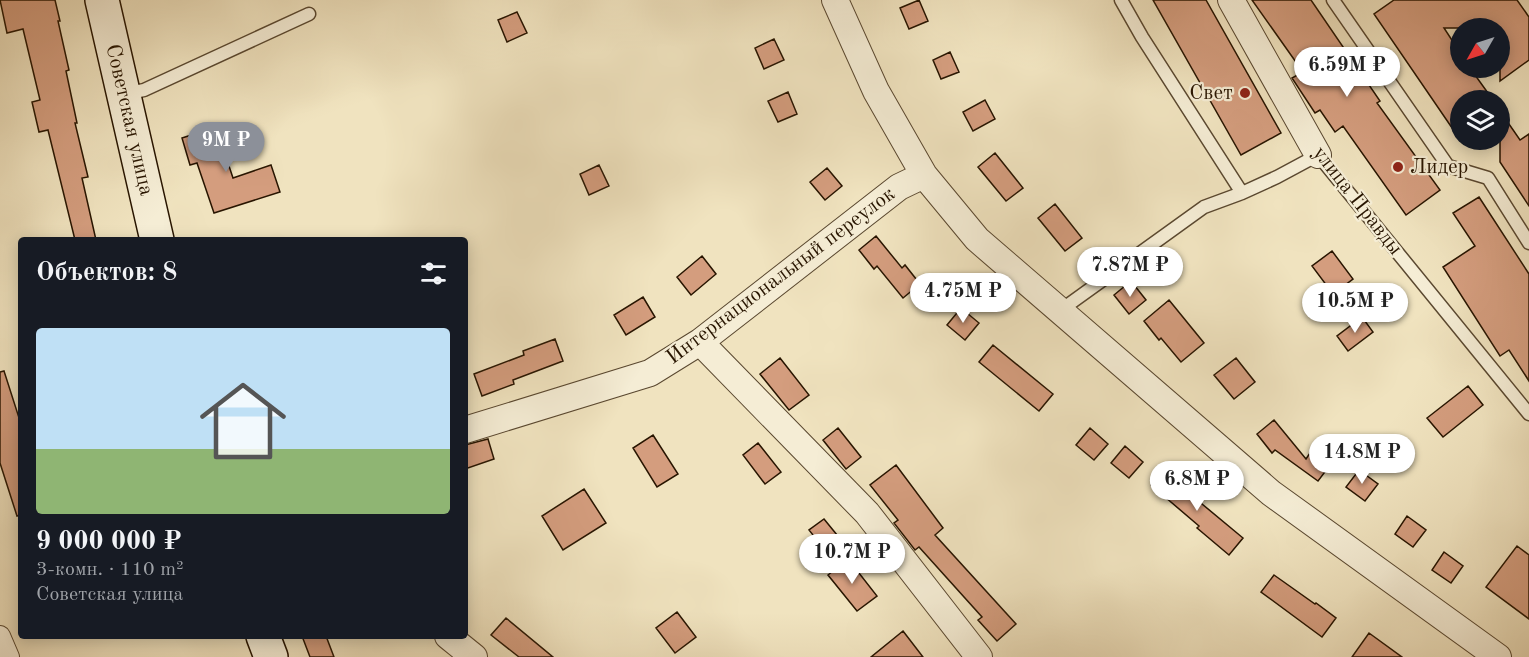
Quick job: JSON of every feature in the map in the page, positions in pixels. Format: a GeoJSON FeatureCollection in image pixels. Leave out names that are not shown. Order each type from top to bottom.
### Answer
{"type":"FeatureCollection","features":[{"type":"Feature","properties":{"kind":"main road","name":"Советская улица"},"geometry":{"type":"LineString","coordinates":[[102,0],[156,237]]}},
{"type":"Feature","properties":{"kind":"main road"},"geometry":{"type":"LineString","coordinates":[[264,639],[271,657]]}},
{"type":"Feature","properties":{"kind":"street"},"geometry":{"type":"LineString","coordinates":[[835,0],[876,91],[924,175],[978,239],[1271,493],[1498,657]]}},
{"type":"Feature","properties":{"kind":"street","name":"улица Правды"},"geometry":{"type":"LineString","coordinates":[[1231,0],[1318,155]]}},
{"type":"Feature","properties":{"kind":"street","name":"Интернациональный переулок"},"geometry":{"type":"LineString","coordinates":[[468,429],[650,373],[700,342],[899,187],[924,175]]}},
{"type":"Feature","properties":{"kind":"street"},"geometry":{"type":"LineString","coordinates":[[700,342],[867,513],[979,657]]}},
{"type":"Feature","properties":{"kind":"street"},"geometry":{"type":"LineString","coordinates":[[0,636],[9,657]]}},
{"type":"Feature","properties":{"kind":"street"},"geometry":{"type":"LineString","coordinates":[[452,639],[474,657]]}},
{"type":"Feature","properties":{"kind":"lane"},"geometry":{"type":"LineString","coordinates":[[1121,0],[1142,37],[1242,193]]}},
{"type":"Feature","properties":{"kind":"lane"},"geometry":{"type":"LineString","coordinates":[[1333,0],[1448,166],[1488,178],[1529,243]]}},
{"type":"Feature","properties":{"kind":"lane"},"geometry":{"type":"LineString","coordinates":[[123,94],[144,90],[309,14]]}},
{"type":"Feature","properties":{"kind":"lane"},"geometry":{"type":"LineString","coordinates":[[1061,310],[1204,207],[1242,193],[1318,155]]}},
{"type":"Feature","properties":{"kind":"lane","name":"улица Правды"},"geometry":{"type":"LineString","coordinates":[[1318,155],[1529,414]]}},
{"type":"Feature","properties":{"kind":"building"},"geometry":{"type":"Polygon","coordinates":[[[0,0],[55,0],[69,70],[66,71],[77,123],[75,123],[88,177],[82,178],[95,237],[74,237],[48,130],[39,132],[32,102],[40,100],[23,29],[7,33],[0,0]]]}},
{"type":"Feature","properties":{"kind":"building"},"geometry":{"type":"Polygon","coordinates":[[[919,0],[928,21],[909,29],[900,8],[919,0]]]}},
{"type":"Feature","properties":{"kind":"building"},"geometry":{"type":"Polygon","coordinates":[[[1153,0],[1206,0],[1281,133],[1241,155],[1153,0]]]}},
{"type":"Feature","properties":{"kind":"building"},"geometry":{"type":"Polygon","coordinates":[[[1252,0],[1311,0],[1380,101],[1377,103],[1440,190],[1406,215],[1343,126],[1335,132],[1320,110],[1315,113],[1292,78],[1303,72],[1252,0]]]}},
{"type":"Feature","properties":{"kind":"building"},"geometry":{"type":"Polygon","coordinates":[[[1394,0],[1517,0],[1529,17],[1529,60],[1510,74],[1510,18],[1450,18],[1450,28],[1444,28],[1450,37],[1450,78],[1477,78],[1486,90],[1450,90],[1450,125],[1374,14],[1394,0]]]}},
{"type":"Feature","properties":{"kind":"building"},"geometry":{"type":"Polygon","coordinates":[[[517,12],[527,33],[507,42],[498,20],[517,12]]]}},
{"type":"Feature","properties":{"kind":"building"},"geometry":{"type":"Polygon","coordinates":[[[774,39],[784,60],[764,69],[755,48],[774,39]]]}},
{"type":"Feature","properties":{"kind":"building"},"geometry":{"type":"Polygon","coordinates":[[[950,52],[959,72],[941,79],[933,60],[950,52]]]}},
{"type":"Feature","properties":{"kind":"building"},"geometry":{"type":"Polygon","coordinates":[[[788,92],[797,114],[778,122],[768,101],[788,92]]]}},
{"type":"Feature","properties":{"kind":"building"},"geometry":{"type":"Polygon","coordinates":[[[985,100],[995,119],[973,131],[963,112],[985,100]]]}},
{"type":"Feature","properties":{"kind":"building"},"geometry":{"type":"Polygon","coordinates":[[[1510,126],[1520,140],[1529,134],[1529,206],[1500,162],[1500,150],[1510,150],[1510,126]]]}},
{"type":"Feature","properties":{"kind":"building"},"geometry":{"type":"Polygon","coordinates":[[[216,127],[233,178],[271,165],[280,192],[214,213],[197,163],[190,165],[182,138],[216,127]]]}},
{"type":"Feature","properties":{"kind":"building"},"geometry":{"type":"Polygon","coordinates":[[[995,153],[1023,188],[1006,201],[978,167],[995,153]]]}},
{"type":"Feature","properties":{"kind":"building"},"geometry":{"type":"Polygon","coordinates":[[[599,165],[609,186],[589,195],[580,174],[599,165]]]}},
{"type":"Feature","properties":{"kind":"building"},"geometry":{"type":"Polygon","coordinates":[[[827,168],[842,186],[825,200],[810,182],[827,168]]]}},
{"type":"Feature","properties":{"kind":"building"},"geometry":{"type":"Polygon","coordinates":[[[1479,197],[1529,274],[1529,381],[1509,350],[1500,356],[1443,267],[1475,246],[1453,213],[1479,197]]]}},
{"type":"Feature","properties":{"kind":"building"},"geometry":{"type":"Polygon","coordinates":[[[1055,204],[1082,238],[1065,251],[1038,218],[1055,204]]]}},
{"type":"Feature","properties":{"kind":"building"},"geometry":{"type":"Polygon","coordinates":[[[876,236],[902,268],[905,265],[920,284],[903,298],[877,266],[874,269],[859,250],[876,236]]]}},
{"type":"Feature","properties":{"kind":"building"},"geometry":{"type":"Polygon","coordinates":[[[1332,251],[1353,279],[1333,294],[1312,266],[1332,251]]]}},
{"type":"Feature","properties":{"kind":"building"},"geometry":{"type":"Polygon","coordinates":[[[702,256],[716,274],[691,295],[677,277],[702,256]]]}},
{"type":"Feature","properties":{"kind":"building"},"geometry":{"type":"Polygon","coordinates":[[[1131,281],[1146,300],[1129,314],[1114,295],[1131,281]]]}},
{"type":"Feature","properties":{"kind":"building"},"geometry":{"type":"Polygon","coordinates":[[[643,297],[655,317],[626,335],[614,315],[643,297]]]}},
{"type":"Feature","properties":{"kind":"building"},"geometry":{"type":"Polygon","coordinates":[[[1169,300],[1204,343],[1181,362],[1144,321],[1169,300]]]}},
{"type":"Feature","properties":{"kind":"building"},"geometry":{"type":"Polygon","coordinates":[[[961,308],[979,323],[965,340],[947,325],[961,308]]]}},
{"type":"Feature","properties":{"kind":"building"},"geometry":{"type":"Polygon","coordinates":[[[1362,317],[1373,332],[1348,351],[1337,336],[1362,317]]]}},
{"type":"Feature","properties":{"kind":"building"},"geometry":{"type":"Polygon","coordinates":[[[555,339],[563,361],[513,380],[514,384],[482,396],[474,374],[524,355],[523,351],[555,339]]]}},
{"type":"Feature","properties":{"kind":"building"},"geometry":{"type":"Polygon","coordinates":[[[993,345],[1053,394],[1039,411],[979,362],[993,345]]]}},
{"type":"Feature","properties":{"kind":"building"},"geometry":{"type":"Polygon","coordinates":[[[780,358],[809,395],[789,410],[760,374],[780,358]]]}},
{"type":"Feature","properties":{"kind":"building"},"geometry":{"type":"Polygon","coordinates":[[[1236,358],[1255,382],[1234,399],[1214,375],[1236,358]]]}},
{"type":"Feature","properties":{"kind":"building"},"geometry":{"type":"Polygon","coordinates":[[[4,371],[18,415],[17,516],[0,463],[0,372],[4,371]]]}},
{"type":"Feature","properties":{"kind":"building"},"geometry":{"type":"Polygon","coordinates":[[[1468,386],[1483,405],[1443,437],[1427,418],[1468,386]]]}},
{"type":"Feature","properties":{"kind":"building"},"geometry":{"type":"Polygon","coordinates":[[[1274,420],[1306,459],[1312,450],[1331,464],[1318,481],[1275,450],[1272,453],[1257,434],[1274,420]]]}},
{"type":"Feature","properties":{"kind":"building"},"geometry":{"type":"Polygon","coordinates":[[[838,428],[861,457],[846,469],[823,440],[838,428]]]}},
{"type":"Feature","properties":{"kind":"building"},"geometry":{"type":"Polygon","coordinates":[[[1090,428],[1108,444],[1094,460],[1076,445],[1090,428]]]}},
{"type":"Feature","properties":{"kind":"building"},"geometry":{"type":"Polygon","coordinates":[[[653,435],[678,474],[657,487],[633,448],[653,435]]]}},
{"type":"Feature","properties":{"kind":"building"},"geometry":{"type":"Polygon","coordinates":[[[488,439],[494,459],[468,468],[468,444],[488,439]]]}},
{"type":"Feature","properties":{"kind":"building"},"geometry":{"type":"Polygon","coordinates":[[[758,443],[781,472],[765,484],[743,455],[758,443]]]}},
{"type":"Feature","properties":{"kind":"building"},"geometry":{"type":"Polygon","coordinates":[[[1125,446],[1143,462],[1129,478],[1111,463],[1125,446]]]}},
{"type":"Feature","properties":{"kind":"building"},"geometry":{"type":"Polygon","coordinates":[[[896,465],[943,528],[935,535],[1016,624],[997,641],[978,620],[982,617],[919,547],[915,550],[894,523],[898,520],[870,485],[896,465]]]}},
{"type":"Feature","properties":{"kind":"building"},"geometry":{"type":"Polygon","coordinates":[[[1165,469],[1198,497],[1196,499],[1243,538],[1229,555],[1151,485],[1165,469]]]}},
{"type":"Feature","properties":{"kind":"building"},"geometry":{"type":"Polygon","coordinates":[[[1359,470],[1378,484],[1365,501],[1346,487],[1359,470]]]}},
{"type":"Feature","properties":{"kind":"building"},"geometry":{"type":"Polygon","coordinates":[[[584,489],[606,523],[563,550],[542,516],[584,489]]]}},
{"type":"Feature","properties":{"kind":"building"},"geometry":{"type":"Polygon","coordinates":[[[1407,516],[1426,530],[1413,547],[1395,534],[1407,516]]]}},
{"type":"Feature","properties":{"kind":"building"},"geometry":{"type":"Polygon","coordinates":[[[824,519],[846,546],[831,558],[809,530],[824,519]]]}},
{"type":"Feature","properties":{"kind":"building"},"geometry":{"type":"Polygon","coordinates":[[[1517,546],[1529,555],[1529,619],[1486,587],[1517,546]]]}},
{"type":"Feature","properties":{"kind":"building"},"geometry":{"type":"Polygon","coordinates":[[[1444,552],[1463,566],[1451,583],[1432,570],[1444,552]]]}},
{"type":"Feature","properties":{"kind":"building"},"geometry":{"type":"Polygon","coordinates":[[[848,559],[877,596],[857,611],[828,575],[848,559]]]}},
{"type":"Feature","properties":{"kind":"building"},"geometry":{"type":"Polygon","coordinates":[[[1274,575],[1336,618],[1322,637],[1261,592],[1274,575]]]}},
{"type":"Feature","properties":{"kind":"building"},"geometry":{"type":"Polygon","coordinates":[[[677,612],[696,637],[675,653],[656,628],[677,612]]]}},
{"type":"Feature","properties":{"kind":"building"},"geometry":{"type":"Polygon","coordinates":[[[506,618],[553,657],[519,657],[491,635],[506,618]]]}},
{"type":"Feature","properties":{"kind":"building"},"geometry":{"type":"Polygon","coordinates":[[[903,631],[923,657],[871,657],[903,631]]]}},
{"type":"Feature","properties":{"kind":"building"},"geometry":{"type":"Polygon","coordinates":[[[1369,633],[1402,657],[1352,657],[1369,633]]]}},
{"type":"Feature","properties":{"kind":"building"},"geometry":{"type":"Polygon","coordinates":[[[303,639],[327,639],[334,657],[310,657],[303,639]]]}},
{"type":"Feature","properties":{"kind":"place","name":"Свет"},"geometry":{"type":"Point","coordinates":[1245,93]}},
{"type":"Feature","properties":{"kind":"place","name":"Лидер"},"geometry":{"type":"Point","coordinates":[1398,167]}}]}
